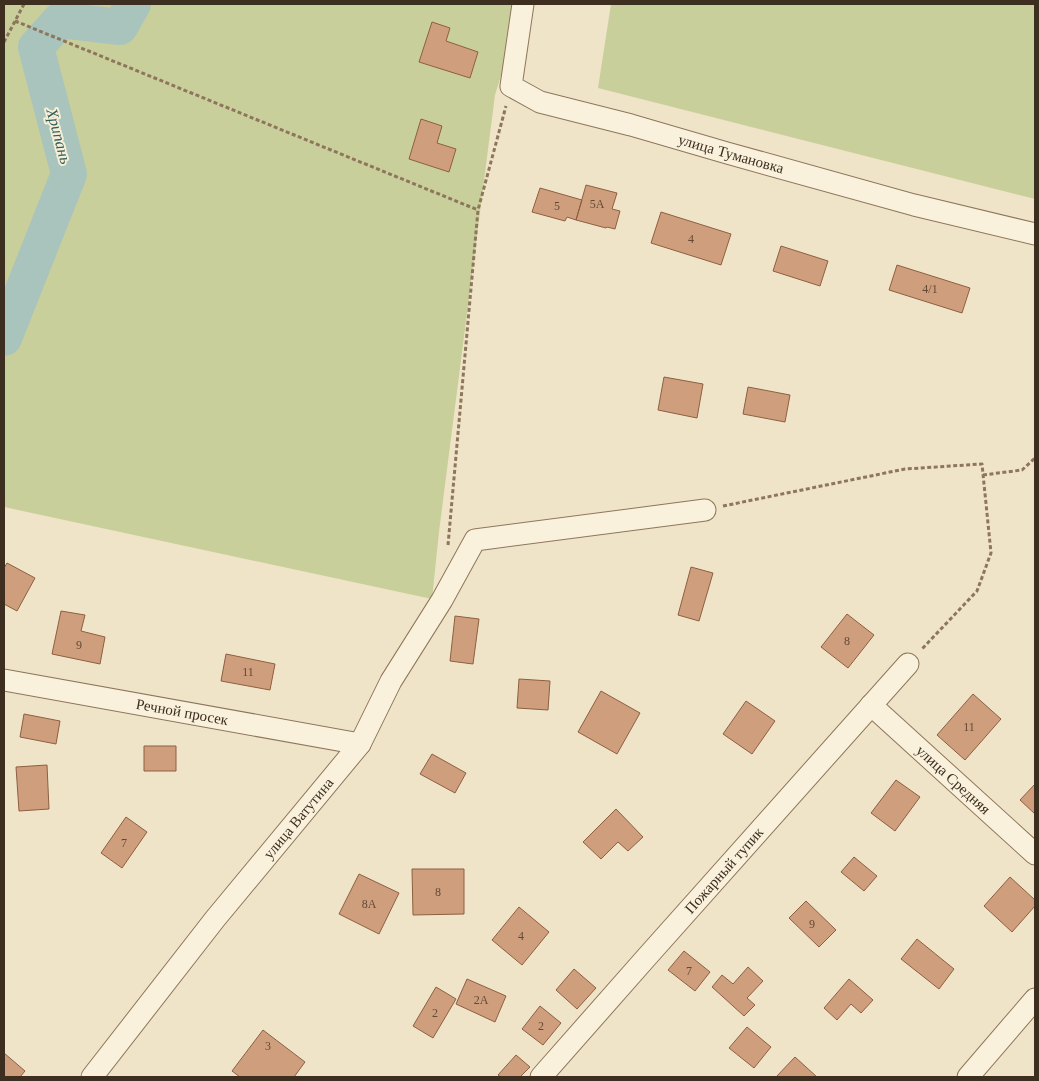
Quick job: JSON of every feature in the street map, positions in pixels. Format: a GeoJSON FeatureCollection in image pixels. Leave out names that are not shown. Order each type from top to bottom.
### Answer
{"type":"FeatureCollection","features":[{"type":"Feature","properties":{"kind":"street"},"geometry":{"type":"LineString","coordinates":[[511,86],[523,4]]}},
{"type":"Feature","properties":{"kind":"street","name":"улица Тумановка"},"geometry":{"type":"LineString","coordinates":[[511,86],[540,102],[631,125],[914,205],[1035,234]]}},
{"type":"Feature","properties":{"kind":"street","name":"улица Ватутина"},"geometry":{"type":"LineString","coordinates":[[92,1077],[215,919],[360,744],[391,681],[442,600],[475,540],[705,510]]}},
{"type":"Feature","properties":{"kind":"street","name":"Пожарный тупик"},"geometry":{"type":"LineString","coordinates":[[541,1077],[908,664]]}},
{"type":"Feature","properties":{"kind":"street","name":"Речной просек"},"geometry":{"type":"LineString","coordinates":[[4,680],[360,744]]}},
{"type":"Feature","properties":{"kind":"street","name":"улица Средняя"},"geometry":{"type":"LineString","coordinates":[[871,705],[1035,854]]}},
{"type":"Feature","properties":{"kind":"street"},"geometry":{"type":"LineString","coordinates":[[968,1077],[1035,999]]}},
{"type":"Feature","properties":{"kind":"path"},"geometry":{"type":"LineString","coordinates":[[4,42],[24,4]]}},
{"type":"Feature","properties":{"kind":"path"},"geometry":{"type":"LineString","coordinates":[[15,21],[478,210]]}},
{"type":"Feature","properties":{"kind":"path"},"geometry":{"type":"LineString","coordinates":[[448,548],[478,210],[511,86]]}},
{"type":"Feature","properties":{"kind":"path"},"geometry":{"type":"LineString","coordinates":[[983,475],[1022,470],[1035,458]]}},
{"type":"Feature","properties":{"kind":"path"},"geometry":{"type":"LineString","coordinates":[[705,510],[905,469],[982,464],[991,554],[976,591],[908,664]]}},
{"type":"Feature","properties":{"kind":"green space"},"geometry":{"type":"Polygon","coordinates":[[[4,4],[515,4],[511,43],[495,95],[432,599],[4,507],[4,4]]]}},
{"type":"Feature","properties":{"kind":"green space"},"geometry":{"type":"Polygon","coordinates":[[[611,4],[1035,4],[1035,199],[598,88],[611,4]]]}},
{"type":"Feature","properties":{"kind":"building"},"geometry":{"type":"Polygon","coordinates":[[[432,22],[450,28],[446,41],[478,52],[470,78],[419,62],[432,22]]]}},
{"type":"Feature","properties":{"kind":"building"},"geometry":{"type":"Polygon","coordinates":[[[421,119],[442,126],[437,143],[456,149],[449,172],[409,159],[421,119]]]}},
{"type":"Feature","properties":{"kind":"building"},"geometry":{"type":"Polygon","coordinates":[[[586,185],[617,193],[612,209],[620,211],[615,229],[576,220],[586,185]]]}},
{"type":"Feature","properties":{"kind":"building"},"geometry":{"type":"Polygon","coordinates":[[[540,188],[582,200],[576,220],[567,217],[565,221],[532,212],[540,188]]]}},
{"type":"Feature","properties":{"kind":"building"},"geometry":{"type":"Polygon","coordinates":[[[661,212],[731,234],[721,265],[651,243],[661,212]]]}},
{"type":"Feature","properties":{"kind":"building"},"geometry":{"type":"Polygon","coordinates":[[[781,246],[828,261],[820,286],[773,271],[781,246]]]}},
{"type":"Feature","properties":{"kind":"building"},"geometry":{"type":"Polygon","coordinates":[[[897,265],[970,288],[962,313],[889,290],[897,265]]]}},
{"type":"Feature","properties":{"kind":"building"},"geometry":{"type":"Polygon","coordinates":[[[664,377],[703,384],[697,418],[658,410],[664,377]]]}},
{"type":"Feature","properties":{"kind":"building"},"geometry":{"type":"Polygon","coordinates":[[[748,387],[790,395],[785,422],[743,414],[748,387]]]}},
{"type":"Feature","properties":{"kind":"building"},"geometry":{"type":"Polygon","coordinates":[[[7,563],[35,578],[17,611],[4,604],[4,568],[7,563]]]}},
{"type":"Feature","properties":{"kind":"building"},"geometry":{"type":"Polygon","coordinates":[[[691,567],[713,573],[699,621],[678,615],[691,567]]]}},
{"type":"Feature","properties":{"kind":"building"},"geometry":{"type":"Polygon","coordinates":[[[61,611],[85,615],[81,631],[105,637],[100,664],[52,654],[61,611]]]}},
{"type":"Feature","properties":{"kind":"building"},"geometry":{"type":"Polygon","coordinates":[[[847,614],[874,635],[848,668],[821,647],[847,614]]]}},
{"type":"Feature","properties":{"kind":"building"},"geometry":{"type":"Polygon","coordinates":[[[455,616],[479,619],[473,664],[450,661],[455,616]]]}},
{"type":"Feature","properties":{"kind":"building"},"geometry":{"type":"Polygon","coordinates":[[[226,654],[275,664],[270,690],[221,681],[226,654]]]}},
{"type":"Feature","properties":{"kind":"building"},"geometry":{"type":"Polygon","coordinates":[[[519,679],[550,681],[548,710],[517,708],[519,679]]]}},
{"type":"Feature","properties":{"kind":"building"},"geometry":{"type":"Polygon","coordinates":[[[601,691],[640,713],[617,754],[578,732],[601,691]]]}},
{"type":"Feature","properties":{"kind":"building"},"geometry":{"type":"Polygon","coordinates":[[[973,694],[1001,719],[965,760],[937,735],[973,694]]]}},
{"type":"Feature","properties":{"kind":"building"},"geometry":{"type":"Polygon","coordinates":[[[746,701],[775,721],[752,754],[723,734],[746,701]]]}},
{"type":"Feature","properties":{"kind":"building"},"geometry":{"type":"Polygon","coordinates":[[[24,714],[60,721],[56,744],[20,737],[24,714]]]}},
{"type":"Feature","properties":{"kind":"building"},"geometry":{"type":"Polygon","coordinates":[[[144,746],[176,746],[176,771],[144,771],[144,746]]]}},
{"type":"Feature","properties":{"kind":"building"},"geometry":{"type":"Polygon","coordinates":[[[432,754],[466,773],[455,793],[420,774],[432,754]]]}},
{"type":"Feature","properties":{"kind":"building"},"geometry":{"type":"Polygon","coordinates":[[[47,765],[49,809],[19,811],[16,767],[47,765]]]}},
{"type":"Feature","properties":{"kind":"building"},"geometry":{"type":"Polygon","coordinates":[[[896,780],[920,797],[895,831],[871,813],[896,780]]]}},
{"type":"Feature","properties":{"kind":"building"},"geometry":{"type":"Polygon","coordinates":[[[1035,784],[1035,814],[1020,800],[1035,784]]]}},
{"type":"Feature","properties":{"kind":"building"},"geometry":{"type":"Polygon","coordinates":[[[616,809],[643,837],[628,851],[618,842],[601,859],[583,842],[616,809]]]}},
{"type":"Feature","properties":{"kind":"building"},"geometry":{"type":"Polygon","coordinates":[[[126,817],[147,832],[122,868],[101,853],[126,817]]]}},
{"type":"Feature","properties":{"kind":"building"},"geometry":{"type":"Polygon","coordinates":[[[854,857],[877,876],[864,891],[841,872],[854,857]]]}},
{"type":"Feature","properties":{"kind":"building"},"geometry":{"type":"Polygon","coordinates":[[[412,869],[464,869],[464,914],[413,915],[412,869]]]}},
{"type":"Feature","properties":{"kind":"building"},"geometry":{"type":"Polygon","coordinates":[[[359,874],[399,893],[379,934],[339,914],[359,874]]]}},
{"type":"Feature","properties":{"kind":"building"},"geometry":{"type":"Polygon","coordinates":[[[1010,877],[1035,900],[1035,906],[1012,932],[984,906],[1010,877]]]}},
{"type":"Feature","properties":{"kind":"building"},"geometry":{"type":"Polygon","coordinates":[[[806,901],[836,930],[819,947],[789,918],[806,901]]]}},
{"type":"Feature","properties":{"kind":"building"},"geometry":{"type":"Polygon","coordinates":[[[519,907],[549,932],[522,965],[492,940],[519,907]]]}},
{"type":"Feature","properties":{"kind":"building"},"geometry":{"type":"Polygon","coordinates":[[[917,939],[954,969],[939,989],[901,959],[917,939]]]}},
{"type":"Feature","properties":{"kind":"building"},"geometry":{"type":"Polygon","coordinates":[[[684,951],[710,972],[695,991],[668,970],[684,951]]]}},
{"type":"Feature","properties":{"kind":"building"},"geometry":{"type":"Polygon","coordinates":[[[748,967],[763,981],[747,998],[755,1005],[744,1016],[712,987],[722,975],[733,984],[748,967]]]}},
{"type":"Feature","properties":{"kind":"building"},"geometry":{"type":"Polygon","coordinates":[[[574,969],[596,988],[577,1009],[556,990],[574,969]]]}},
{"type":"Feature","properties":{"kind":"building"},"geometry":{"type":"Polygon","coordinates":[[[467,979],[506,996],[495,1022],[456,1004],[467,979]]]}},
{"type":"Feature","properties":{"kind":"building"},"geometry":{"type":"Polygon","coordinates":[[[849,979],[873,1000],[861,1013],[851,1004],[837,1020],[824,1008],[849,979]]]}},
{"type":"Feature","properties":{"kind":"building"},"geometry":{"type":"Polygon","coordinates":[[[436,987],[456,999],[433,1038],[413,1026],[436,987]]]}},
{"type":"Feature","properties":{"kind":"building"},"geometry":{"type":"Polygon","coordinates":[[[540,1006],[561,1023],[543,1045],[522,1029],[540,1006]]]}},
{"type":"Feature","properties":{"kind":"building"},"geometry":{"type":"Polygon","coordinates":[[[747,1027],[771,1047],[754,1068],[729,1048],[747,1027]]]}},
{"type":"Feature","properties":{"kind":"building"},"geometry":{"type":"Polygon","coordinates":[[[263,1030],[305,1062],[294,1077],[240,1077],[232,1071],[263,1030]]]}},
{"type":"Feature","properties":{"kind":"building"},"geometry":{"type":"Polygon","coordinates":[[[4,1053],[25,1071],[20,1077],[4,1077],[4,1053]]]}},
{"type":"Feature","properties":{"kind":"building"},"geometry":{"type":"Polygon","coordinates":[[[516,1055],[530,1067],[520,1077],[501,1077],[498,1075],[516,1055]]]}},
{"type":"Feature","properties":{"kind":"building"},"geometry":{"type":"Polygon","coordinates":[[[795,1057],[817,1077],[776,1077],[795,1057]]]}},
{"type":"Feature","properties":{"kind":"waterway","name":"Хрипань"},"geometry":{"type":"LineString","coordinates":[[4,338],[69,174],[36,47],[60,20],[120,27],[133,4]]}}]}
